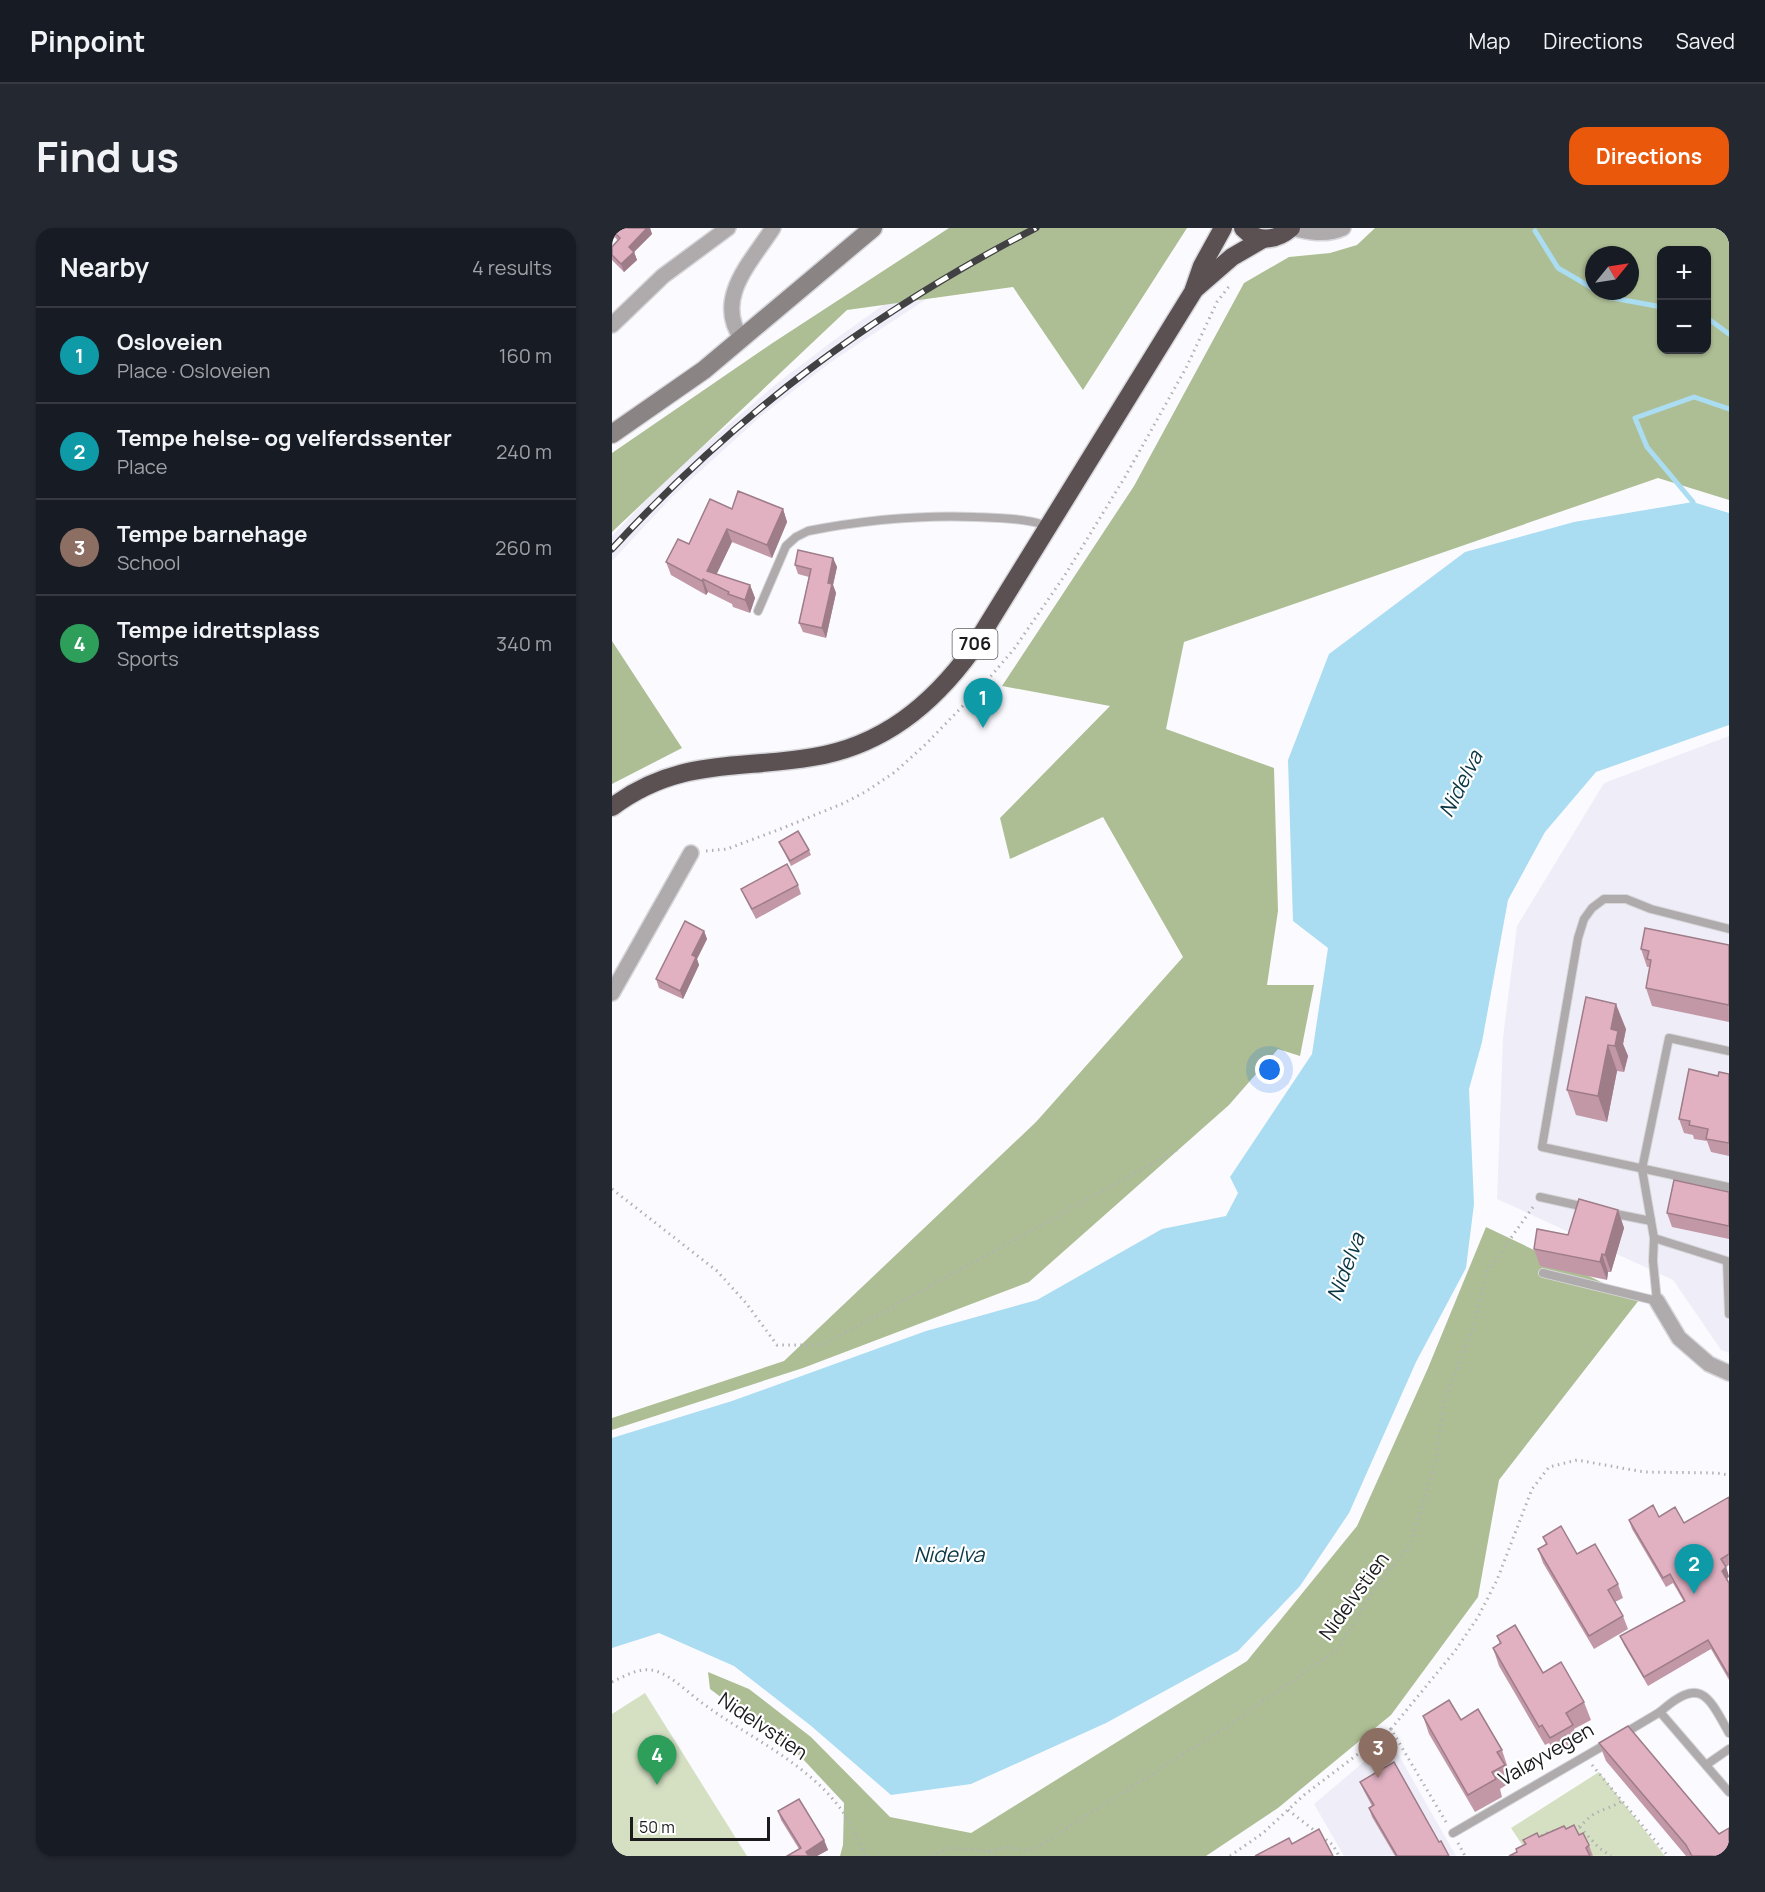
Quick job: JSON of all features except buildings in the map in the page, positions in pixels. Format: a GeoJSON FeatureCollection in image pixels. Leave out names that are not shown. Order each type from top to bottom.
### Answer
{"type":"FeatureCollection","features":[{"type":"Feature","properties":{"kind":"highway","name":"706"},"geometry":{"type":"LineString","coordinates":[[612,807],[635,792],[671,776],[723,765],[813,757],[845,749],[875,737],[904,721],[930,700],[952,677],[972,650],[1193,292],[1202,266],[1223,228]]}},
{"type":"Feature","properties":{"kind":"highway"},"geometry":{"type":"LineString","coordinates":[[1243,228],[1253,236],[1263,239]]}},
{"type":"Feature","properties":{"kind":"highway","name":"706"},"geometry":{"type":"LineString","coordinates":[[1193,292],[1232,257],[1263,239],[1273,239],[1283,235],[1291,228]]}},
{"type":"Feature","properties":{"kind":"main road"},"geometry":{"type":"LineString","coordinates":[[612,434],[679,389],[873,228]]}},
{"type":"Feature","properties":{"kind":"street"},"geometry":{"type":"LineString","coordinates":[[612,325],[663,276],[728,228]]}},
{"type":"Feature","properties":{"kind":"street"},"geometry":{"type":"LineString","coordinates":[[742,339],[735,329],[732,318],[732,295],[774,228]]}},
{"type":"Feature","properties":{"kind":"street"},"geometry":{"type":"LineString","coordinates":[[1291,228],[1316,233],[1329,233],[1343,228]]}},
{"type":"Feature","properties":{"kind":"street"},"geometry":{"type":"LineString","coordinates":[[612,993],[691,853]]}},
{"type":"Feature","properties":{"kind":"street"},"geometry":{"type":"LineString","coordinates":[[1657,1301],[1679,1338],[1709,1364],[1729,1373]]}},
{"type":"Feature","properties":{"kind":"lane"},"geometry":{"type":"LineString","coordinates":[[758,611],[786,546],[796,537],[808,531],[893,517],[935,516],[1028,520],[1048,526]]}},
{"type":"Feature","properties":{"kind":"lane"},"geometry":{"type":"LineString","coordinates":[[1729,929],[1651,909],[1626,899],[1604,899],[1592,908],[1584,919],[1578,938],[1542,1147],[1729,1186]]}},
{"type":"Feature","properties":{"kind":"lane"},"geometry":{"type":"LineString","coordinates":[[1543,1273],[1657,1301],[1653,1238],[1642,1169],[1669,1038],[1729,1051]]}},
{"type":"Feature","properties":{"kind":"lane"},"geometry":{"type":"LineString","coordinates":[[1540,1197],[1595,1209]]}},
{"type":"Feature","properties":{"kind":"lane"},"geometry":{"type":"LineString","coordinates":[[1606,1212],[1651,1221]]}},
{"type":"Feature","properties":{"kind":"lane"},"geometry":{"type":"LineString","coordinates":[[1653,1238],[1728,1262],[1729,1314]]}},
{"type":"Feature","properties":{"kind":"lane","name":"Valøyvegen"},"geometry":{"type":"LineString","coordinates":[[1453,1833],[1660,1712],[1690,1692],[1699,1693],[1711,1702],[1729,1733]]}},
{"type":"Feature","properties":{"kind":"lane"},"geometry":{"type":"LineString","coordinates":[[1660,1712],[1729,1792]]}},
{"type":"Feature","properties":{"kind":"lane"},"geometry":{"type":"LineString","coordinates":[[1706,1765],[1729,1749]]}},
{"type":"Feature","properties":{"kind":"path"},"geometry":{"type":"LineString","coordinates":[[612,1189],[717,1271],[746,1303],[777,1345],[823,1345],[1177,1150]]}},
{"type":"Feature","properties":{"kind":"path","name":"Nidelvstien"},"geometry":{"type":"LineString","coordinates":[[931,1856],[949,1848],[989,1851],[1008,1847],[1031,1851],[1229,1725],[1338,1649],[1374,1589],[1411,1543],[1436,1460],[1444,1400],[1473,1329],[1486,1273],[1540,1197]]}},
{"type":"Feature","properties":{"kind":"path"},"geometry":{"type":"LineString","coordinates":[[1230,1856],[1263,1833],[1304,1795],[1391,1729],[1455,1651],[1478,1617],[1497,1580],[1532,1489],[1550,1467],[1577,1460],[1644,1473],[1729,1475]]}},
{"type":"Feature","properties":{"kind":"path","name":"Nidelvstien"},"geometry":{"type":"LineString","coordinates":[[612,1682],[644,1670],[654,1670],[669,1677],[705,1705],[814,1778],[838,1804],[857,1835],[866,1856]]}},
{"type":"Feature","properties":{"kind":"path"},"geometry":{"type":"LineString","coordinates":[[1391,1729],[1465,1856]]}},
{"type":"Feature","properties":{"kind":"path"},"geometry":{"type":"LineString","coordinates":[[1585,1756],[1668,1856]]}},
{"type":"Feature","properties":{"kind":"path"},"geometry":{"type":"LineString","coordinates":[[1567,1830],[1580,1827],[1596,1812],[1613,1807],[1622,1801]]}},
{"type":"Feature","properties":{"kind":"path"},"geometry":{"type":"LineString","coordinates":[[1288,1810],[1333,1845],[1339,1856]]}},
{"type":"Feature","properties":{"kind":"path"},"geometry":{"type":"LineString","coordinates":[[1580,1827],[1599,1848],[1611,1856]]}},
{"type":"Feature","properties":{"kind":"path"},"geometry":{"type":"LineString","coordinates":[[1533,1842],[1550,1832],[1558,1831]]}},
{"type":"Feature","properties":{"kind":"path"},"geometry":{"type":"LineString","coordinates":[[989,1851],[994,1856]]}},
{"type":"Feature","properties":{"kind":"shaded area"},"geometry":{"type":"Polygon","coordinates":[[[940,290],[831,362],[761,416],[674,495],[612,561],[612,536],[671,474],[776,384],[903,291],[940,290]]]}},
{"type":"Feature","properties":{"kind":"shaded area"},"geometry":{"type":"Polygon","coordinates":[[[1729,736],[1729,1353],[1721,1350],[1673,1280],[1497,1199],[1503,1037],[1517,926],[1604,783],[1729,736]]]}},
{"type":"Feature","properties":{"kind":"shaded area"},"geometry":{"type":"Polygon","coordinates":[[[1379,1749],[1397,1752],[1456,1856],[1344,1856],[1314,1804],[1379,1749]]]}},
{"type":"Feature","properties":{"kind":"green space"},"geometry":{"type":"Polygon","coordinates":[[[949,228],[1187,228],[1083,390],[1013,287],[847,310],[612,532],[612,453],[771,344],[949,228]]]}},
{"type":"Feature","properties":{"kind":"green space"},"geometry":{"type":"Polygon","coordinates":[[[1375,228],[1729,228],[1729,500],[1658,478],[1184,642],[1166,729],[1274,768],[1278,911],[1267,985],[1314,985],[1300,1056],[1278,1049],[1229,1105],[1029,1282],[803,1368],[612,1430],[612,1418],[784,1361],[1036,1122],[1183,957],[1103,817],[1010,859],[1000,818],[1110,706],[1002,686],[1134,486],[1244,283],[1289,257],[1330,253],[1357,245],[1375,228]]]}},
{"type":"Feature","properties":{"kind":"green space"},"geometry":{"type":"Polygon","coordinates":[[[612,641],[682,748],[612,784],[612,641]]]}},
{"type":"Feature","properties":{"kind":"green space"},"geometry":{"type":"Polygon","coordinates":[[[1486,1227],[1639,1300],[1499,1480],[1478,1597],[1391,1715],[1278,1808],[1206,1856],[840,1856],[843,1845],[844,1803],[801,1757],[710,1689],[708,1672],[749,1689],[811,1737],[890,1817],[971,1833],[1247,1661],[1357,1526],[1428,1368],[1486,1227]]]}},
{"type":"Feature","properties":{"kind":"green space"},"geometry":{"type":"Polygon","coordinates":[[[645,1693],[747,1856],[612,1856],[612,1714],[645,1693]]]}},
{"type":"Feature","properties":{"kind":"green space"},"geometry":{"type":"Polygon","coordinates":[[[1599,1772],[1665,1856],[1513,1856],[1525,1849],[1511,1828],[1599,1772]]]}},
{"type":"Feature","properties":{"kind":"water","name":"Nidelva"},"geometry":{"type":"Polygon","coordinates":[[[1693,502],[1729,513],[1729,725],[1596,772],[1545,832],[1508,900],[1482,1042],[1469,1089],[1474,1204],[1466,1268],[1416,1362],[1349,1513],[1300,1586],[1238,1651],[1106,1723],[971,1784],[891,1795],[810,1725],[734,1666],[659,1633],[612,1648],[612,1438],[732,1401],[926,1331],[1037,1300],[1162,1229],[1226,1216],[1238,1193],[1230,1177],[1312,1054],[1328,948],[1293,921],[1288,760],[1329,654],[1465,552],[1574,522],[1693,502]]]}},
{"type":"Feature","properties":{"kind":"waterway"},"geometry":{"type":"LineString","coordinates":[[1535,231],[1558,268],[1585,284]]}},
{"type":"Feature","properties":{"kind":"waterway"},"geometry":{"type":"LineString","coordinates":[[1624,300],[1657,306]]}},
{"type":"Feature","properties":{"kind":"waterway"},"geometry":{"type":"LineString","coordinates":[[1711,321],[1729,334]]}},
{"type":"Feature","properties":{"kind":"waterway"},"geometry":{"type":"LineString","coordinates":[[1693,502],[1647,447],[1635,418],[1694,397],[1729,409]]}},
{"type":"Feature","properties":{"kind":"railway"},"geometry":{"type":"LineString","coordinates":[[612,549],[708,454],[809,369],[918,295],[1036,228]]}},
{"type":"Feature","properties":{"kind":"place","name":"Osloveien"},"geometry":{"type":"Point","coordinates":[983,728]}},
{"type":"Feature","properties":{"kind":"place","name":"Tempe helse- og velferdssenter"},"geometry":{"type":"Point","coordinates":[1694,1594]}},
{"type":"Feature","properties":{"kind":"place","name":"Tempe barnehage"},"geometry":{"type":"Point","coordinates":[1378,1778]}},
{"type":"Feature","properties":{"kind":"place","name":"Tempe idrettsplass"},"geometry":{"type":"Point","coordinates":[657,1785]}}]}
